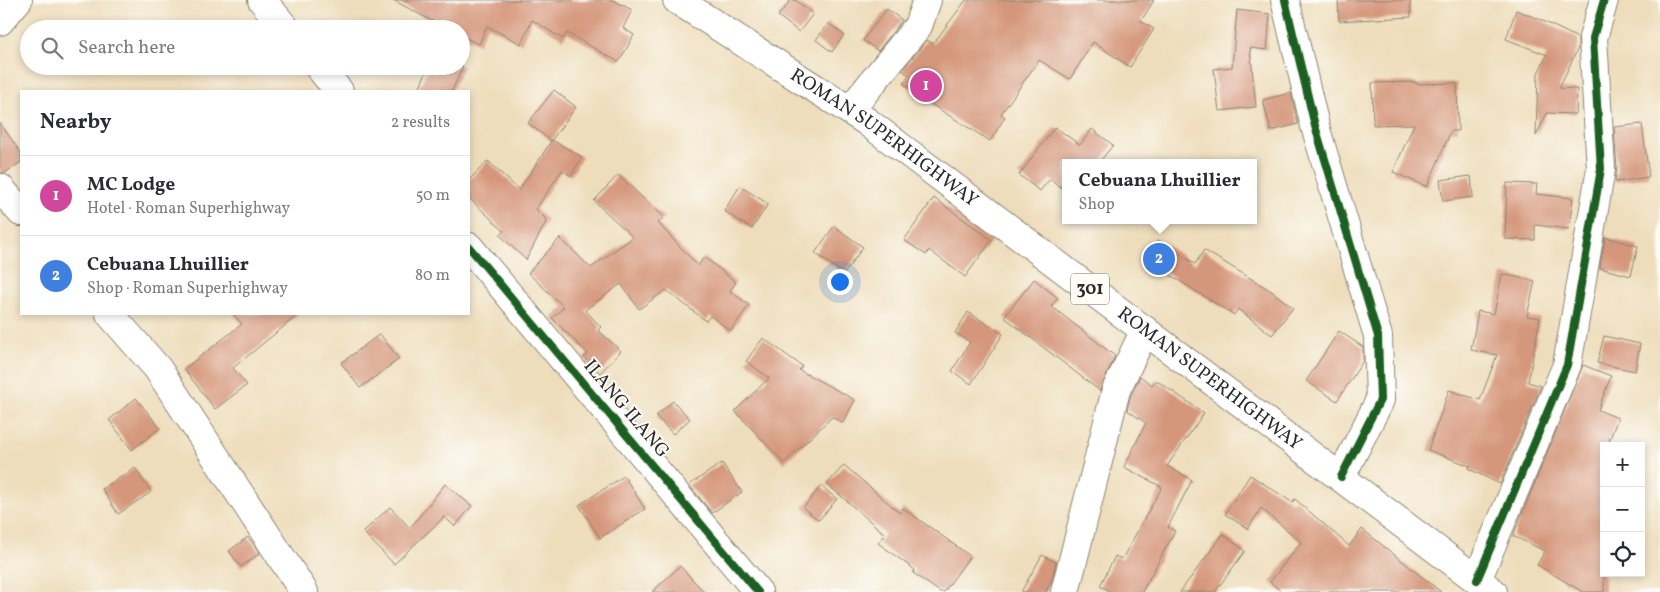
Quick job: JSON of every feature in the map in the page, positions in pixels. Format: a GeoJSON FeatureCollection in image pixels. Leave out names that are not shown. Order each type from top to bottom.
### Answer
{"type":"FeatureCollection","features":[{"type":"Feature","properties":{"kind":"street"},"geometry":{"type":"LineString","coordinates":[[0,21],[18,0]]}},
{"type":"Feature","properties":{"kind":"street"},"geometry":{"type":"LineString","coordinates":[[262,0],[279,20]]}},
{"type":"Feature","properties":{"kind":"street","name":"ROMAN SUPERHIGHWAY"},"geometry":{"type":"LineString","coordinates":[[676,0],[866,120],[1485,586]]}},
{"type":"Feature","properties":{"kind":"street"},"geometry":{"type":"LineString","coordinates":[[850,110],[918,26],[927,0]]}},
{"type":"Feature","properties":{"kind":"street"},"geometry":{"type":"LineString","coordinates":[[1285,0],[1315,126],[1378,336],[1380,400],[1341,478]]}},
{"type":"Feature","properties":{"kind":"street"},"geometry":{"type":"LineString","coordinates":[[1485,586],[1567,365],[1601,169],[1593,38],[1604,0]]}},
{"type":"Feature","properties":{"kind":"street"},"geometry":{"type":"LineString","coordinates":[[326,75],[338,90]]}},
{"type":"Feature","properties":{"kind":"street"},"geometry":{"type":"LineString","coordinates":[[0,188],[20,211]]}},
{"type":"Feature","properties":{"kind":"street","name":"ILANG ILANG"},"geometry":{"type":"LineString","coordinates":[[470,248],[758,592]]}},
{"type":"Feature","properties":{"kind":"street"},"geometry":{"type":"LineString","coordinates":[[111,315],[158,369],[304,592]]}},
{"type":"Feature","properties":{"kind":"street"},"geometry":{"type":"LineString","coordinates":[[1065,592],[1116,390],[1145,330]]}},
{"type":"Feature","properties":{"kind":"building"},"geometry":{"type":"Polygon","coordinates":[[[393,0],[613,0],[632,10],[623,28],[634,35],[619,62],[567,33],[563,39],[532,20],[521,44],[487,26],[479,44],[470,40],[470,20],[430,20],[393,0]]]}},
{"type":"Feature","properties":{"kind":"building"},"geometry":{"type":"Polygon","coordinates":[[[791,0],[795,0],[813,14],[799,32],[778,16],[791,0]]]}},
{"type":"Feature","properties":{"kind":"building"},"geometry":{"type":"Polygon","coordinates":[[[966,0],[1154,0],[1141,21],[1154,29],[1130,67],[1093,42],[1070,79],[1039,60],[1001,114],[1005,117],[990,141],[934,106],[903,83],[909,75],[902,70],[927,40],[933,44],[966,0]]]}},
{"type":"Feature","properties":{"kind":"building"},"geometry":{"type":"Polygon","coordinates":[[[1338,0],[1410,0],[1411,17],[1339,21],[1338,0]]]}},
{"type":"Feature","properties":{"kind":"building"},"geometry":{"type":"Polygon","coordinates":[[[887,9],[902,20],[878,51],[863,40],[887,9]]]}},
{"type":"Feature","properties":{"kind":"building"},"geometry":{"type":"Polygon","coordinates":[[[1237,10],[1270,14],[1267,50],[1250,48],[1256,107],[1219,111],[1214,69],[1232,67],[1237,10]]]}},
{"type":"Feature","properties":{"kind":"building"},"geometry":{"type":"Polygon","coordinates":[[[1516,10],[1578,38],[1578,48],[1559,88],[1577,89],[1576,114],[1547,113],[1536,136],[1538,73],[1547,55],[1506,39],[1516,10]]]}},
{"type":"Feature","properties":{"kind":"building"},"geometry":{"type":"Polygon","coordinates":[[[828,23],[844,35],[832,52],[816,40],[828,23]]]}},
{"type":"Feature","properties":{"kind":"building"},"geometry":{"type":"Polygon","coordinates":[[[425,75],[459,75],[452,90],[418,90],[425,75]]]}},
{"type":"Feature","properties":{"kind":"building"},"geometry":{"type":"Polygon","coordinates":[[[1416,82],[1416,84],[1457,83],[1458,131],[1451,131],[1427,187],[1393,172],[1414,124],[1373,125],[1372,83],[1416,82]]]}},
{"type":"Feature","properties":{"kind":"building"},"geometry":{"type":"Polygon","coordinates":[[[554,90],[576,107],[551,141],[528,123],[554,90]]]}},
{"type":"Feature","properties":{"kind":"building"},"geometry":{"type":"Polygon","coordinates":[[[1291,93],[1298,124],[1271,131],[1263,100],[1291,93]]]}},
{"type":"Feature","properties":{"kind":"building"},"geometry":{"type":"Polygon","coordinates":[[[0,123],[20,152],[20,163],[5,173],[0,173],[0,123]]]}},
{"type":"Feature","properties":{"kind":"building"},"geometry":{"type":"Polygon","coordinates":[[[1642,124],[1649,177],[1615,182],[1617,168],[1614,127],[1642,124]]]}},
{"type":"Feature","properties":{"kind":"building"},"geometry":{"type":"Polygon","coordinates":[[[1055,127],[1080,145],[1092,129],[1113,145],[1102,159],[1062,159],[1062,188],[1050,179],[1040,191],[1019,175],[1055,127]]]}},
{"type":"Feature","properties":{"kind":"building"},"geometry":{"type":"Polygon","coordinates":[[[552,140],[582,157],[571,176],[562,170],[536,209],[547,220],[526,260],[500,235],[504,231],[470,199],[470,179],[488,161],[519,190],[552,140]]]}},
{"type":"Feature","properties":{"kind":"building"},"geometry":{"type":"Polygon","coordinates":[[[618,175],[664,217],[658,223],[698,266],[704,257],[736,282],[730,291],[749,305],[731,331],[710,316],[706,321],[666,290],[639,309],[621,284],[585,310],[601,327],[598,330],[621,351],[600,373],[584,358],[588,354],[552,318],[564,307],[528,273],[560,238],[591,268],[633,237],[594,201],[618,175]]]}},
{"type":"Feature","properties":{"kind":"building"},"geometry":{"type":"Polygon","coordinates":[[[1471,176],[1473,197],[1443,201],[1440,180],[1471,176]]]}},
{"type":"Feature","properties":{"kind":"building"},"geometry":{"type":"Polygon","coordinates":[[[1507,183],[1537,184],[1536,194],[1573,198],[1569,229],[1535,225],[1535,240],[1505,239],[1507,183]]]}},
{"type":"Feature","properties":{"kind":"building"},"geometry":{"type":"Polygon","coordinates":[[[740,186],[768,204],[752,229],[724,211],[740,186]]]}},
{"type":"Feature","properties":{"kind":"building"},"geometry":{"type":"Polygon","coordinates":[[[934,198],[992,240],[965,277],[929,250],[926,255],[904,240],[934,198]]]}},
{"type":"Feature","properties":{"kind":"building"},"geometry":{"type":"Polygon","coordinates":[[[834,226],[863,247],[844,274],[815,253],[834,226]]]}},
{"type":"Feature","properties":{"kind":"building"},"geometry":{"type":"Polygon","coordinates":[[[1605,237],[1638,246],[1631,276],[1600,268],[1605,237]]]}},
{"type":"Feature","properties":{"kind":"building"},"geometry":{"type":"Polygon","coordinates":[[[1158,240],[1195,264],[1204,250],[1273,292],[1293,308],[1272,335],[1238,309],[1234,315],[1167,273],[1166,275],[1144,261],[1158,240]]]}},
{"type":"Feature","properties":{"kind":"building"},"geometry":{"type":"Polygon","coordinates":[[[1502,274],[1535,281],[1527,316],[1540,318],[1528,382],[1541,386],[1500,484],[1469,469],[1470,466],[1428,450],[1449,390],[1480,400],[1497,355],[1471,350],[1478,311],[1494,314],[1502,274]]]}},
{"type":"Feature","properties":{"kind":"building"},"geometry":{"type":"Polygon","coordinates":[[[1034,279],[1058,298],[1051,306],[1115,356],[1100,391],[1004,317],[1034,279]]]}},
{"type":"Feature","properties":{"kind":"building"},"geometry":{"type":"Polygon","coordinates":[[[968,312],[1003,334],[971,384],[952,371],[970,342],[955,333],[968,312]]]}},
{"type":"Feature","properties":{"kind":"building"},"geometry":{"type":"Polygon","coordinates":[[[234,315],[298,315],[233,368],[247,385],[215,409],[184,369],[242,324],[234,315]]]}},
{"type":"Feature","properties":{"kind":"building"},"geometry":{"type":"Polygon","coordinates":[[[1339,331],[1363,347],[1363,361],[1337,401],[1306,381],[1339,331]]]}},
{"type":"Feature","properties":{"kind":"building"},"geometry":{"type":"Polygon","coordinates":[[[380,334],[399,359],[360,388],[341,363],[380,334]]]}},
{"type":"Feature","properties":{"kind":"building"},"geometry":{"type":"Polygon","coordinates":[[[1604,336],[1640,344],[1635,371],[1597,363],[1604,336]]]}},
{"type":"Feature","properties":{"kind":"building"},"geometry":{"type":"Polygon","coordinates":[[[763,338],[802,366],[799,370],[855,400],[843,423],[832,417],[784,463],[735,411],[769,378],[746,361],[763,338]]]}},
{"type":"Feature","properties":{"kind":"building"},"geometry":{"type":"Polygon","coordinates":[[[1583,365],[1611,376],[1598,410],[1618,418],[1609,442],[1600,442],[1600,577],[1604,577],[1604,592],[1583,592],[1537,565],[1545,551],[1513,536],[1583,365]]]}},
{"type":"Feature","properties":{"kind":"building"},"geometry":{"type":"Polygon","coordinates":[[[1140,376],[1152,385],[1156,380],[1204,413],[1167,466],[1192,480],[1168,527],[1175,531],[1142,592],[1112,592],[1100,586],[1115,556],[1122,559],[1162,487],[1124,467],[1146,423],[1127,410],[1131,395],[1140,376]]]}},
{"type":"Feature","properties":{"kind":"building"},"geometry":{"type":"Polygon","coordinates":[[[136,398],[160,428],[132,450],[109,420],[136,398]]]}},
{"type":"Feature","properties":{"kind":"building"},"geometry":{"type":"Polygon","coordinates":[[[673,401],[690,419],[673,434],[656,416],[673,401]]]}},
{"type":"Feature","properties":{"kind":"building"},"geometry":{"type":"Polygon","coordinates":[[[722,463],[742,492],[712,513],[689,485],[722,463]]]}},
{"type":"Feature","properties":{"kind":"building"},"geometry":{"type":"Polygon","coordinates":[[[844,465],[900,513],[903,508],[970,556],[944,592],[940,592],[913,573],[915,570],[878,543],[885,534],[827,484],[844,465]]]}},
{"type":"Feature","properties":{"kind":"building"},"geometry":{"type":"Polygon","coordinates":[[[135,468],[151,492],[118,514],[102,489],[135,468]]]}},
{"type":"Feature","properties":{"kind":"building"},"geometry":{"type":"Polygon","coordinates":[[[1250,475],[1292,502],[1295,499],[1349,546],[1362,529],[1441,592],[1282,592],[1270,582],[1301,542],[1261,508],[1248,529],[1225,514],[1250,475]]]}},
{"type":"Feature","properties":{"kind":"building"},"geometry":{"type":"Polygon","coordinates":[[[624,476],[645,509],[600,538],[579,505],[624,476]]]}},
{"type":"Feature","properties":{"kind":"building"},"geometry":{"type":"Polygon","coordinates":[[[445,484],[472,506],[455,526],[444,517],[394,564],[363,532],[390,507],[410,528],[445,484]]]}},
{"type":"Feature","properties":{"kind":"building"},"geometry":{"type":"Polygon","coordinates":[[[821,486],[837,499],[819,520],[803,508],[821,486]]]}},
{"type":"Feature","properties":{"kind":"building"},"geometry":{"type":"Polygon","coordinates":[[[1223,534],[1245,551],[1215,592],[1180,592],[1223,534]]]}},
{"type":"Feature","properties":{"kind":"building"},"geometry":{"type":"Polygon","coordinates":[[[248,537],[260,553],[241,567],[229,551],[248,537]]]}},
{"type":"Feature","properties":{"kind":"building"},"geometry":{"type":"Polygon","coordinates":[[[1042,555],[1056,562],[1052,579],[1046,592],[1021,592],[1042,555]]]}},
{"type":"Feature","properties":{"kind":"building"},"geometry":{"type":"Polygon","coordinates":[[[680,566],[704,592],[652,592],[680,566]]]}},
{"type":"Feature","properties":{"kind":"cycle path"},"geometry":{"type":"LineString","coordinates":[[1285,0],[1315,126],[1378,336],[1380,400],[1341,477]]}},
{"type":"Feature","properties":{"kind":"cycle path"},"geometry":{"type":"LineString","coordinates":[[1477,580],[1567,365],[1601,169],[1593,38],[1604,0]]}},
{"type":"Feature","properties":{"kind":"cycle path"},"geometry":{"type":"LineString","coordinates":[[470,248],[758,592]]}},
{"type":"Feature","properties":{"kind":"place","name":"MC Lodge"},"geometry":{"type":"Point","coordinates":[926,86]}},
{"type":"Feature","properties":{"kind":"place","name":"Cebuana Lhuillier"},"geometry":{"type":"Point","coordinates":[1159,259]}}]}
